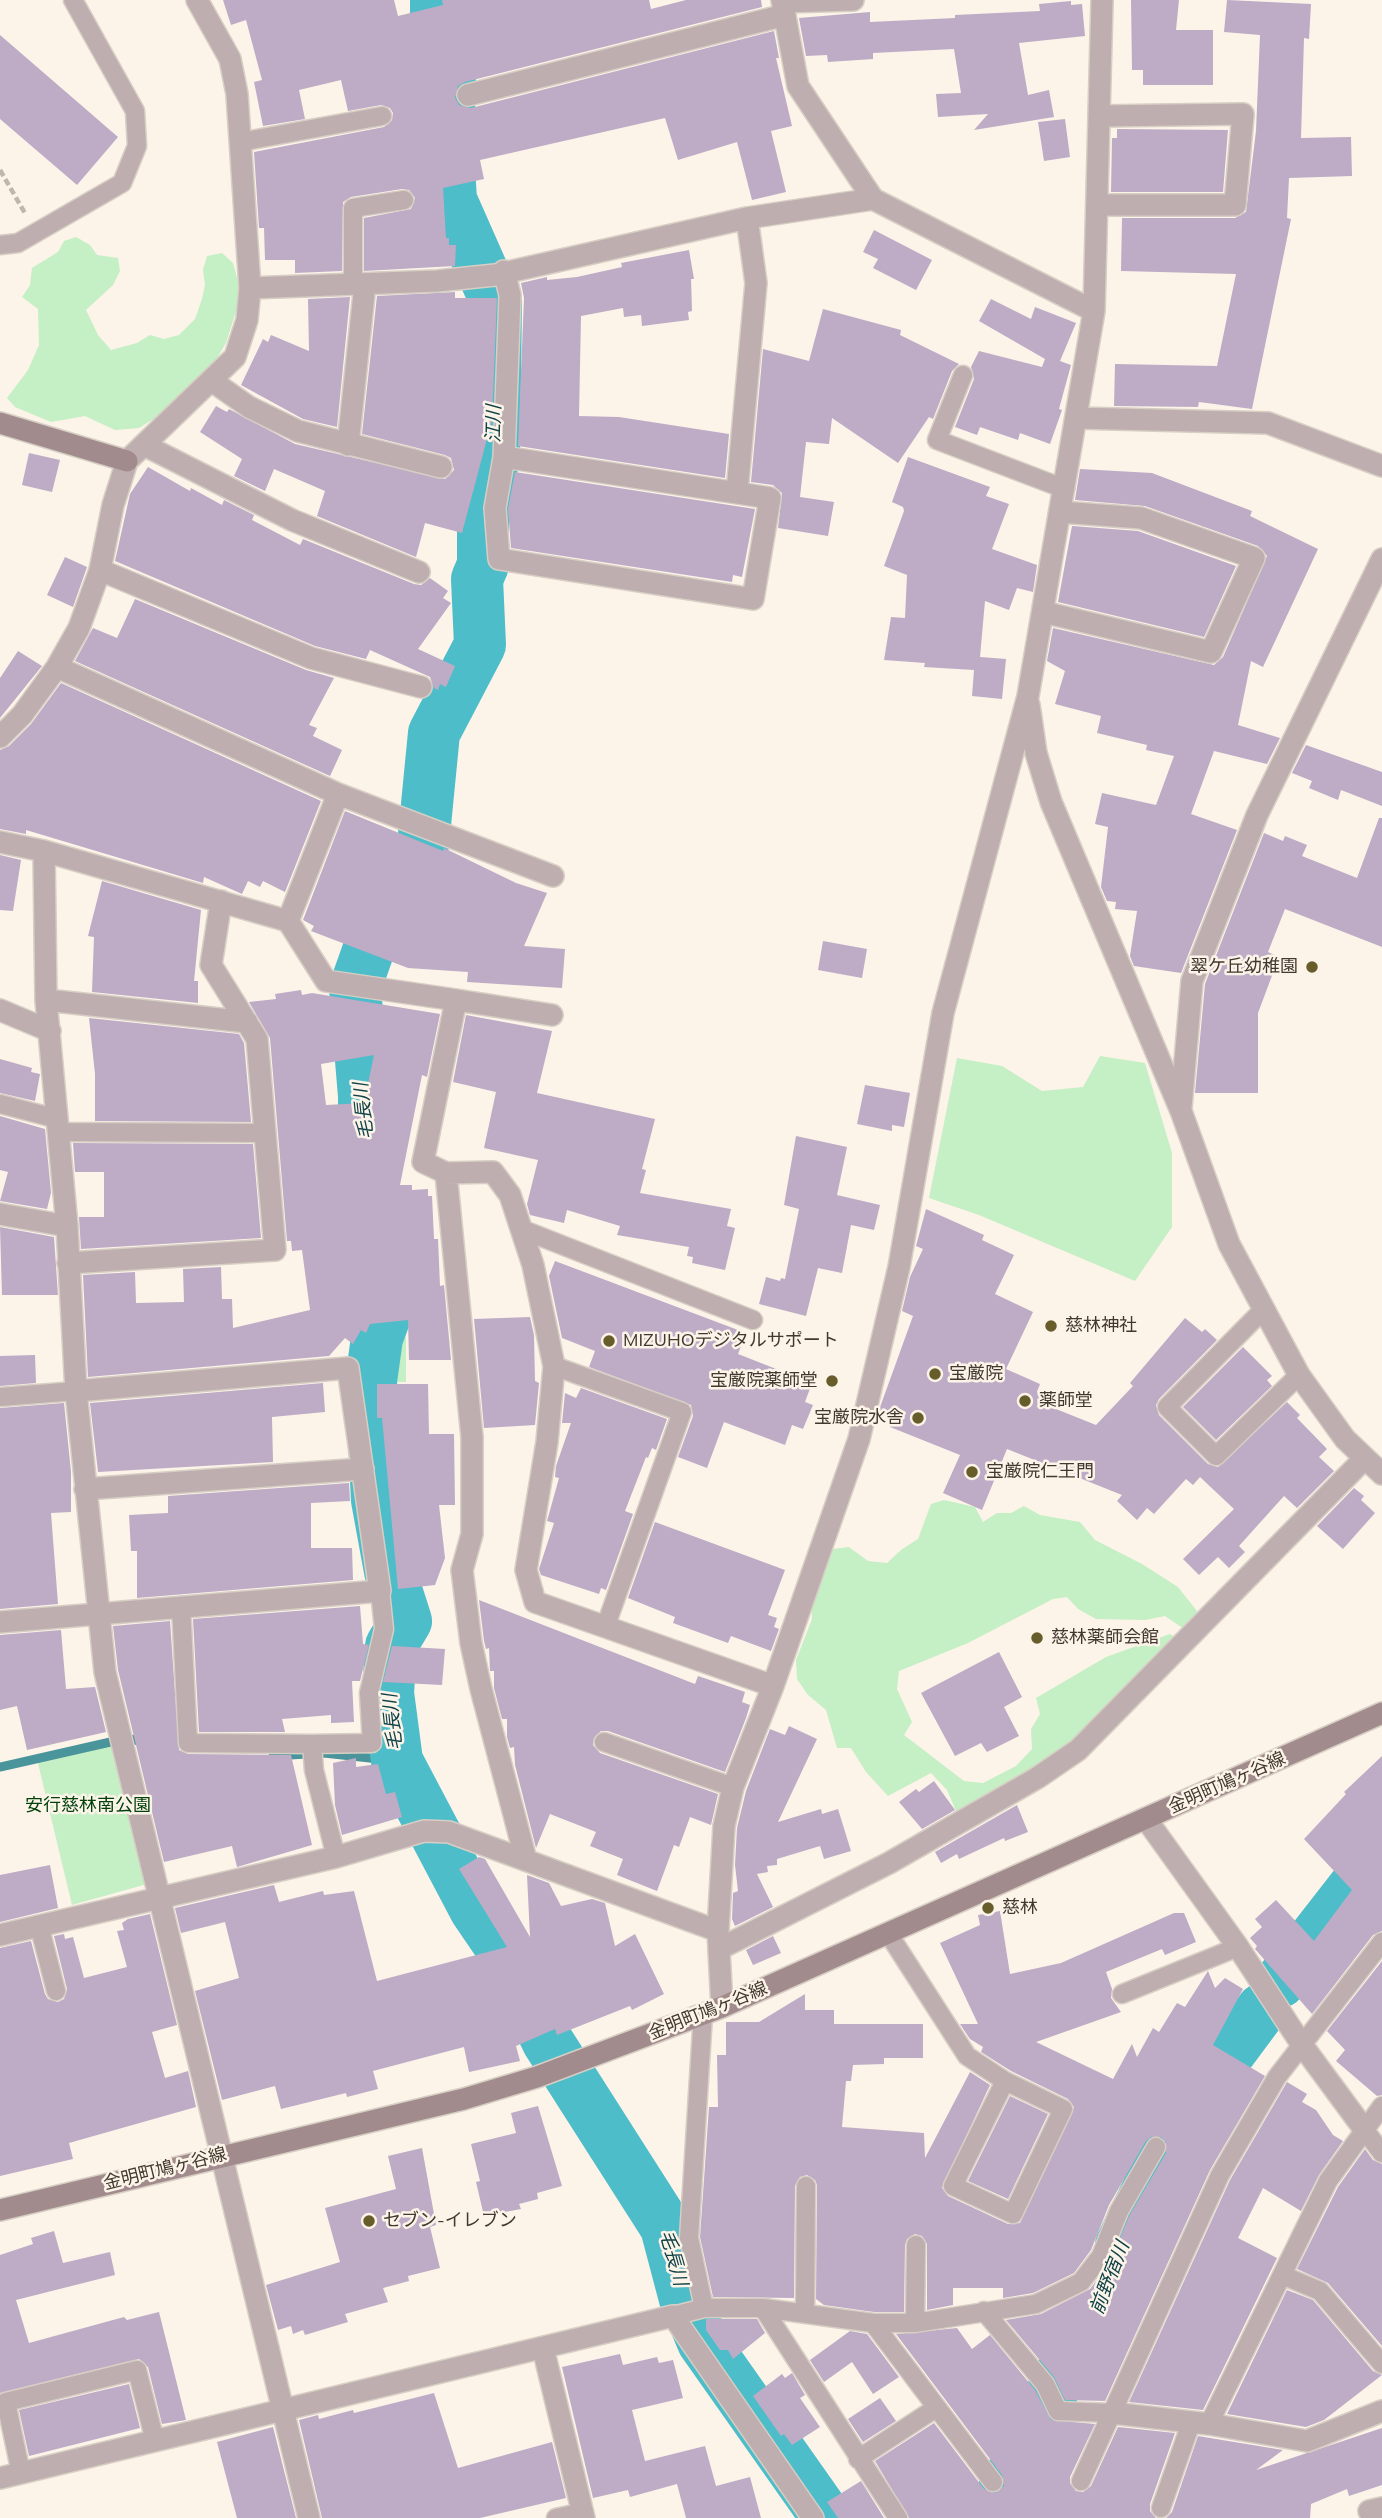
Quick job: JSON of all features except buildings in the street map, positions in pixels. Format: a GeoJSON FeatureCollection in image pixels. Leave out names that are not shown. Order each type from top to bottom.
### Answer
{"type":"FeatureCollection","features":[{"type":"Feature","properties":{"kind":"main road"},"geometry":{"type":"LineString","coordinates":[[0,423],[127,461]]}},
{"type":"Feature","properties":{"kind":"main road","name":"金明町鳩ヶ谷線"},"geometry":{"type":"LineString","coordinates":[[0,2210],[464,2099],[537,2077],[713,2010],[1382,1713]]}},
{"type":"Feature","properties":{"kind":"street"},"geometry":{"type":"LineString","coordinates":[[0,737],[22,715],[57,667],[79,628],[100,570],[113,505],[127,461],[235,357],[247,320],[250,288],[237,94],[230,59],[197,0]]}},
{"type":"Feature","properties":{"kind":"street"},"geometry":{"type":"LineString","coordinates":[[468,95],[783,6],[853,0]]}},
{"type":"Feature","properties":{"kind":"street"},"geometry":{"type":"LineString","coordinates":[[713,2010],[724,1826],[733,1787],[773,1686],[859,1439],[899,1267],[943,1013],[1028,696],[1094,311],[1102,0]]}},
{"type":"Feature","properties":{"kind":"street"},"geometry":{"type":"LineString","coordinates":[[783,6],[798,86],[873,199],[1094,311]]}},
{"type":"Feature","properties":{"kind":"street"},"geometry":{"type":"LineString","coordinates":[[1098,205],[1235,205],[1243,114],[1101,116]]}},
{"type":"Feature","properties":{"kind":"street"},"geometry":{"type":"LineString","coordinates":[[250,288],[437,281],[504,271],[747,218],[873,199]]}},
{"type":"Feature","properties":{"kind":"street"},"geometry":{"type":"LineString","coordinates":[[737,492],[756,283],[747,218]]}},
{"type":"Feature","properties":{"kind":"street"},"geometry":{"type":"LineString","coordinates":[[504,271],[510,295],[504,457],[495,508],[499,559],[754,599],[770,498],[504,457]]}},
{"type":"Feature","properties":{"kind":"street"},"geometry":{"type":"LineString","coordinates":[[348,445],[359,284]]}},
{"type":"Feature","properties":{"kind":"street"},"geometry":{"type":"LineString","coordinates":[[212,381],[249,407],[298,431],[441,467]]}},
{"type":"Feature","properties":{"kind":"street"},"geometry":{"type":"LineString","coordinates":[[1077,418],[1268,423],[1382,466]]}},
{"type":"Feature","properties":{"kind":"street"},"geometry":{"type":"LineString","coordinates":[[144,445],[292,520],[419,572]]}},
{"type":"Feature","properties":{"kind":"street"},"geometry":{"type":"LineString","coordinates":[[1043,612],[1211,652],[1254,558],[1141,518],[1060,512]]}},
{"type":"Feature","properties":{"kind":"street"},"geometry":{"type":"LineString","coordinates":[[1181,1111],[1192,981],[1257,815],[1382,559]]}},
{"type":"Feature","properties":{"kind":"street"},"geometry":{"type":"LineString","coordinates":[[100,570],[311,657],[421,687]]}},
{"type":"Feature","properties":{"kind":"street"},"geometry":{"type":"LineString","coordinates":[[57,667],[338,794],[553,876]]}},
{"type":"Feature","properties":{"kind":"street"},"geometry":{"type":"LineString","coordinates":[[1028,696],[1036,753],[1051,802],[1181,1111],[1229,1244],[1299,1375],[1345,1439],[1382,1474]]}},
{"type":"Feature","properties":{"kind":"street"},"geometry":{"type":"LineString","coordinates":[[288,921],[338,794]]}},
{"type":"Feature","properties":{"kind":"street"},"geometry":{"type":"LineString","coordinates":[[0,842],[44,851],[288,921],[326,981],[552,1015]]}},
{"type":"Feature","properties":{"kind":"street"},"geometry":{"type":"LineString","coordinates":[[44,851],[46,1000],[67,1226],[76,1391],[106,1672],[309,2518]]}},
{"type":"Feature","properties":{"kind":"street"},"geometry":{"type":"LineString","coordinates":[[68,1263],[275,1250],[257,1039],[211,965],[221,901]]}},
{"type":"Feature","properties":{"kind":"street"},"geometry":{"type":"LineString","coordinates":[[46,1000],[247,1022]]}},
{"type":"Feature","properties":{"kind":"street"},"geometry":{"type":"LineString","coordinates":[[456,1000],[423,1162],[446,1173],[493,1172],[510,1195],[533,1265],[554,1366],[547,1442],[526,1570],[536,1602],[773,1686]]}},
{"type":"Feature","properties":{"kind":"street"},"geometry":{"type":"LineString","coordinates":[[0,1010],[50,1031]]}},
{"type":"Feature","properties":{"kind":"street"},"geometry":{"type":"LineString","coordinates":[[446,1173],[472,1437],[472,1534],[462,1570],[463,1582],[481,1689],[526,1860]]}},
{"type":"Feature","properties":{"kind":"street"},"geometry":{"type":"LineString","coordinates":[[0,1214],[67,1226]]}},
{"type":"Feature","properties":{"kind":"street"},"geometry":{"type":"LineString","coordinates":[[0,1622],[380,1591],[348,1368],[76,1391]]}},
{"type":"Feature","properties":{"kind":"street"},"geometry":{"type":"LineString","coordinates":[[0,1935],[336,1857],[424,1831],[437,1831],[449,1832],[526,1860],[718,1940],[889,1863],[943,1829],[1037,1778],[1078,1749],[1365,1458]]}},
{"type":"Feature","properties":{"kind":"street"},"geometry":{"type":"LineString","coordinates":[[85,1489],[363,1469]]}},
{"type":"Feature","properties":{"kind":"street"},"geometry":{"type":"LineString","coordinates":[[1146,1819],[1238,1947],[1301,2045],[1364,2129]]}},
{"type":"Feature","properties":{"kind":"street"},"geometry":{"type":"LineString","coordinates":[[0,2478],[284,2412],[673,2316],[813,2518]]}},
{"type":"Feature","properties":{"kind":"street"},"geometry":{"type":"LineString","coordinates":[[543,2348],[584,2515]]}},
{"type":"Feature","properties":{"kind":"street"},"geometry":{"type":"LineString","coordinates":[[1112,2413],[1200,2423],[1307,2441],[1382,2411]]}},
{"type":"Feature","properties":{"kind":"lane"},"geometry":{"type":"LineString","coordinates":[[0,245],[18,243],[122,183],[137,146],[135,111],[73,0]]}},
{"type":"Feature","properties":{"kind":"lane"},"geometry":{"type":"LineString","coordinates":[[240,142],[382,116]]}},
{"type":"Feature","properties":{"kind":"lane"},"geometry":{"type":"LineString","coordinates":[[359,284],[353,208],[404,200]]}},
{"type":"Feature","properties":{"kind":"lane"},"geometry":{"type":"LineString","coordinates":[[963,375],[937,440],[1065,489]]}},
{"type":"Feature","properties":{"kind":"lane"},"geometry":{"type":"LineString","coordinates":[[0,1104],[59,1126],[266,1133]]}},
{"type":"Feature","properties":{"kind":"lane"},"geometry":{"type":"LineString","coordinates":[[521,1229],[753,1321]]}},
{"type":"Feature","properties":{"kind":"lane"},"geometry":{"type":"LineString","coordinates":[[1264,1309],[1167,1407],[1216,1456],[1299,1375]]}},
{"type":"Feature","properties":{"kind":"lane"},"geometry":{"type":"LineString","coordinates":[[554,1366],[682,1412],[606,1625]]}},
{"type":"Feature","properties":{"kind":"lane"},"geometry":{"type":"LineString","coordinates":[[0,1397],[76,1391]]}},
{"type":"Feature","properties":{"kind":"lane"},"geometry":{"type":"LineString","coordinates":[[181,1606],[188,1743],[372,1743],[369,1693],[384,1629],[380,1591]]}},
{"type":"Feature","properties":{"kind":"lane"},"geometry":{"type":"LineString","coordinates":[[604,1742],[733,1787]]}},
{"type":"Feature","properties":{"kind":"lane"},"geometry":{"type":"LineString","coordinates":[[312,1744],[314,1770],[336,1857]]}},
{"type":"Feature","properties":{"kind":"lane"},"geometry":{"type":"LineString","coordinates":[[39,1925],[56,1991]]}},
{"type":"Feature","properties":{"kind":"lane"},"geometry":{"type":"LineString","coordinates":[[888,1933],[967,2056],[1005,2081],[1063,2109],[1013,2214],[953,2186],[1005,2081]]}},
{"type":"Feature","properties":{"kind":"lane"},"geometry":{"type":"LineString","coordinates":[[1081,2481],[1220,2175],[1277,2077],[1382,1942]]}},
{"type":"Feature","properties":{"kind":"lane"},"geometry":{"type":"LineString","coordinates":[[1122,1994],[1238,1947]]}},
{"type":"Feature","properties":{"kind":"lane"},"geometry":{"type":"LineString","coordinates":[[704,2308],[689,2238],[713,2010]]}},
{"type":"Feature","properties":{"kind":"lane"},"geometry":{"type":"LineString","coordinates":[[1161,2508],[1200,2423],[1282,2275],[1328,2181],[1382,2106]]}},
{"type":"Feature","properties":{"kind":"lane"},"geometry":{"type":"LineString","coordinates":[[1364,2129],[1382,2153]]}},
{"type":"Feature","properties":{"kind":"lane"},"geometry":{"type":"LineString","coordinates":[[673,2316],[704,2308],[763,2308],[873,2323],[915,2323],[1036,2304],[1081,2282],[1101,2256],[1119,2211],[1156,2147]]}},
{"type":"Feature","properties":{"kind":"lane"},"geometry":{"type":"LineString","coordinates":[[805,2314],[806,2186]]}},
{"type":"Feature","properties":{"kind":"lane"},"geometry":{"type":"LineString","coordinates":[[915,2323],[916,2245]]}},
{"type":"Feature","properties":{"kind":"lane"},"geometry":{"type":"LineString","coordinates":[[1282,2275],[1320,2291],[1382,2364]]}},
{"type":"Feature","properties":{"kind":"lane"},"geometry":{"type":"LineString","coordinates":[[763,2308],[898,2518]]}},
{"type":"Feature","properties":{"kind":"lane"},"geometry":{"type":"LineString","coordinates":[[984,2312],[1045,2384],[1058,2411],[1112,2413]]}},
{"type":"Feature","properties":{"kind":"lane"},"geometry":{"type":"LineString","coordinates":[[873,2323],[993,2482]]}},
{"type":"Feature","properties":{"kind":"lane"},"geometry":{"type":"LineString","coordinates":[[21,2473],[6,2402],[32,2395],[137,2370],[155,2441]]}},
{"type":"Feature","properties":{"kind":"lane"},"geometry":{"type":"LineString","coordinates":[[858,2459],[936,2408]]}},
{"type":"Feature","properties":{"kind":"lane"},"geometry":{"type":"LineString","coordinates":[[556,2518],[584,2515]]}},
{"type":"Feature","properties":{"kind":"path"},"geometry":{"type":"LineString","coordinates":[[0,170],[34,234]]}},
{"type":"Feature","properties":{"kind":"green space"},"geometry":{"type":"Polygon","coordinates":[[[76,237],[90,245],[97,255],[118,258],[120,271],[113,285],[86,310],[98,335],[111,350],[137,343],[150,335],[164,339],[179,335],[195,319],[205,285],[203,270],[207,256],[222,253],[233,263],[239,285],[238,305],[226,343],[210,370],[190,384],[160,415],[139,428],[115,430],[85,416],[51,422],[15,407],[7,398],[28,370],[39,345],[38,309],[22,297],[30,285],[32,268],[58,252],[64,241],[76,237]]]}},
{"type":"Feature","properties":{"kind":"green space"},"geometry":{"type":"Polygon","coordinates":[[[1100,1056],[1145,1063],[1172,1153],[1172,1227],[1135,1281],[979,1215],[929,1198],[957,1058],[1002,1066],[1042,1091],[1083,1087],[1100,1056]]]}},
{"type":"Feature","properties":{"kind":"green space"},"geometry":{"type":"Polygon","coordinates":[[[406,1337],[406,1382],[380,1382],[380,1363],[386,1338],[406,1337]]]}},
{"type":"Feature","properties":{"kind":"green space"},"geometry":{"type":"Polygon","coordinates":[[[944,1500],[975,1507],[983,1522],[997,1513],[1011,1513],[1024,1506],[1040,1515],[1080,1522],[1095,1540],[1142,1564],[1178,1587],[1200,1615],[1187,1631],[1165,1616],[1145,1620],[1096,1619],[1078,1609],[1067,1597],[1053,1599],[968,1643],[899,1671],[897,1689],[912,1722],[904,1735],[964,1781],[983,1783],[1016,1766],[1032,1749],[1031,1729],[1040,1714],[1036,1698],[1106,1657],[1170,1634],[1178,1639],[1066,1750],[966,1808],[956,1811],[947,1790],[931,1773],[888,1796],[866,1772],[851,1748],[837,1748],[826,1710],[808,1695],[797,1679],[796,1660],[812,1619],[811,1599],[822,1564],[833,1549],[849,1547],[868,1561],[887,1563],[918,1539],[931,1504],[944,1500]]]}},
{"type":"Feature","properties":{"kind":"green space","name":"安行慈林南公園"},"geometry":{"type":"Polygon","coordinates":[[[113,1744],[147,1884],[72,1905],[37,1759],[113,1744]]]}},
{"type":"Feature","properties":{"kind":"waterway","name":"江川"},"geometry":{"type":"LineString","coordinates":[[376,1165],[374,1150],[364,1147],[364,1096],[355,988],[383,909],[423,845],[434,733],[480,645],[477,579],[483,565],[483,514],[494,456],[496,302],[451,200],[448,152],[450,72],[436,31],[436,0]]}},
{"type":"Feature","properties":{"kind":"waterway","name":"毛長川"},"geometry":{"type":"LineString","coordinates":[[391,1254],[394,1267],[390,1303],[377,1338],[371,1381],[377,1500],[390,1571],[406,1621],[391,1646],[388,1693],[397,1761],[475,1909],[503,1950],[548,2042],[666,2227],[685,2299],[703,2342],[827,2518]]}},
{"type":"Feature","properties":{"kind":"waterway"},"geometry":{"type":"LineString","coordinates":[[0,1767],[128,1738],[145,1743]]}},
{"type":"Feature","properties":{"kind":"waterway"},"geometry":{"type":"LineString","coordinates":[[273,1756],[324,1753],[397,1761]]}},
{"type":"Feature","properties":{"kind":"waterway","name":"前野宿川"},"geometry":{"type":"LineString","coordinates":[[1280,1982],[1382,1851]]}},
{"type":"Feature","properties":{"kind":"waterway","name":"前野宿川"},"geometry":{"type":"LineString","coordinates":[[1121,2245],[1184,2114],[1262,2009]]}},
{"type":"Feature","properties":{"kind":"waterway","name":"前野宿川"},"geometry":{"type":"LineString","coordinates":[[990,2518],[1062,2372],[1095,2320]]}},
{"type":"Feature","properties":{"kind":"place","name":"翠ケ丘幼稚園"},"geometry":{"type":"Point","coordinates":[1312,967]}},
{"type":"Feature","properties":{"kind":"place","name":"慈林神社"},"geometry":{"type":"Point","coordinates":[1051,1326]}},
{"type":"Feature","properties":{"kind":"place","name":"MIZUHOデジタルサポート"},"geometry":{"type":"Point","coordinates":[609,1341]}},
{"type":"Feature","properties":{"kind":"place","name":"宝厳院"},"geometry":{"type":"Point","coordinates":[935,1374]}},
{"type":"Feature","properties":{"kind":"place","name":"宝厳院薬師堂"},"geometry":{"type":"Point","coordinates":[832,1381]}},
{"type":"Feature","properties":{"kind":"place","name":"薬師堂"},"geometry":{"type":"Point","coordinates":[1025,1401]}},
{"type":"Feature","properties":{"kind":"place","name":"宝厳院水舎"},"geometry":{"type":"Point","coordinates":[918,1418]}},
{"type":"Feature","properties":{"kind":"place","name":"宝厳院仁王門"},"geometry":{"type":"Point","coordinates":[972,1472]}},
{"type":"Feature","properties":{"kind":"place","name":"慈林薬師会館"},"geometry":{"type":"Point","coordinates":[1037,1638]}},
{"type":"Feature","properties":{"kind":"place","name":"慈林"},"geometry":{"type":"Point","coordinates":[988,1908]}},
{"type":"Feature","properties":{"kind":"place","name":"セブン-イレブン"},"geometry":{"type":"Point","coordinates":[369,2221]}}]}
